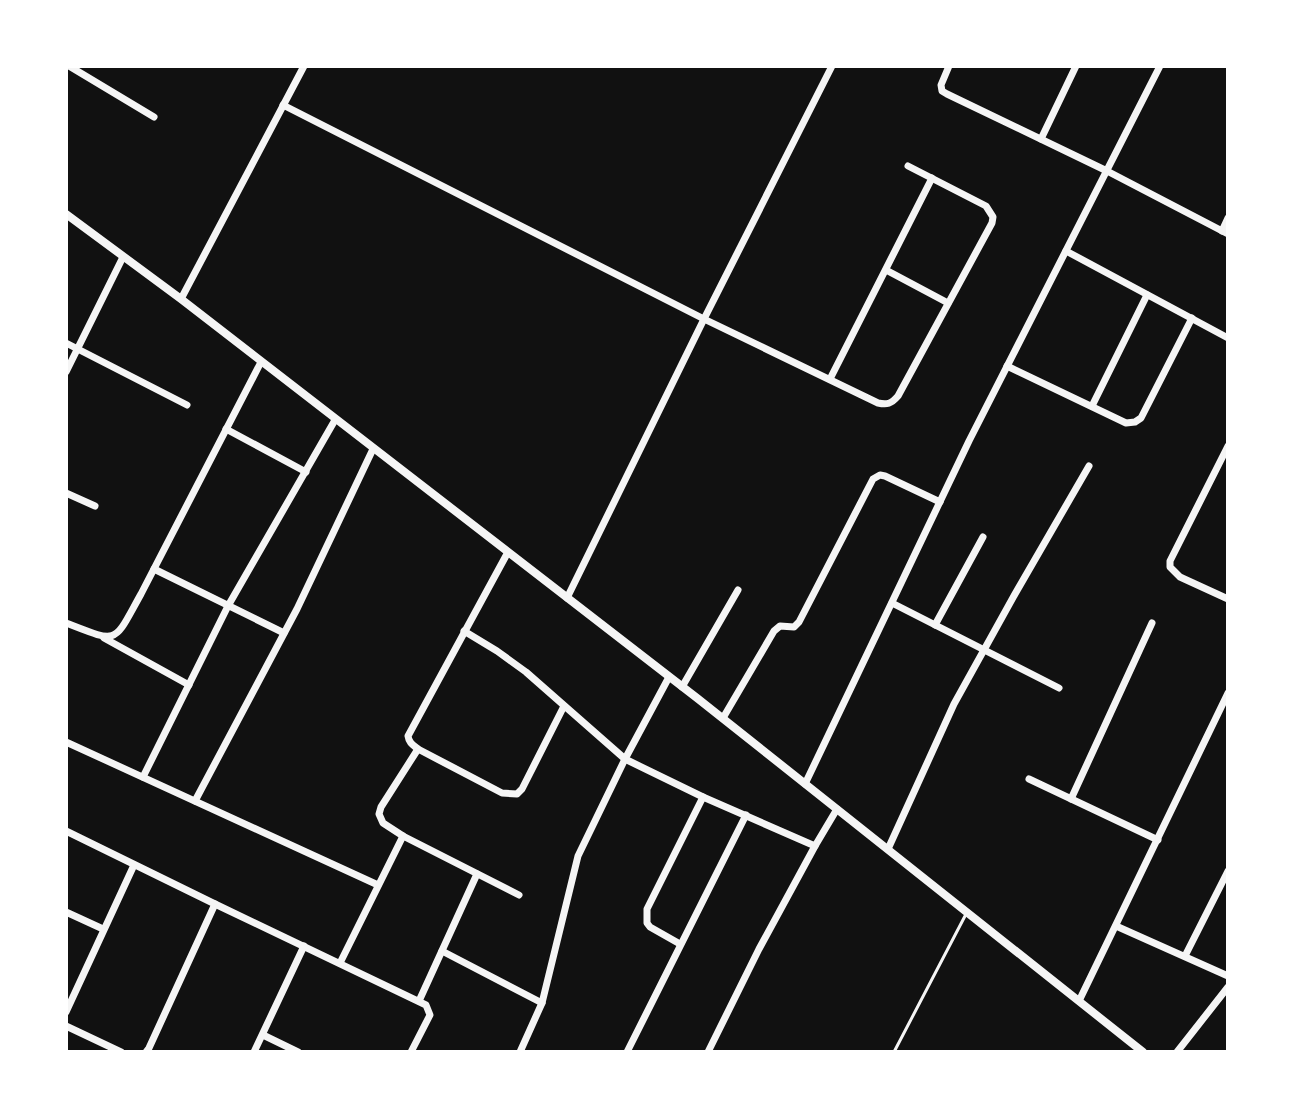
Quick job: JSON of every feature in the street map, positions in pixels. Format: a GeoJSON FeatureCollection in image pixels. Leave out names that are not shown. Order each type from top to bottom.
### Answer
{"type":"FeatureCollection","features":[{"type":"Feature","properties":{"kind":"street"},"geometry":{"type":"LineString","coordinates":[[69,66],[154,117]]}},
{"type":"Feature","properties":{"kind":"street"},"geometry":{"type":"LineString","coordinates":[[181,299],[304,66]]}},
{"type":"Feature","properties":{"kind":"street"},"geometry":{"type":"LineString","coordinates":[[567,598],[832,66]]}},
{"type":"Feature","properties":{"kind":"street"},"geometry":{"type":"LineString","coordinates":[[949,66],[941,85],[942,91],[1225,232],[1228,218]]}},
{"type":"Feature","properties":{"kind":"street"},"geometry":{"type":"LineString","coordinates":[[1041,139],[1076,66]]}},
{"type":"Feature","properties":{"kind":"street"},"geometry":{"type":"LineString","coordinates":[[805,784],[1007,366],[1160,66]]}},
{"type":"Feature","properties":{"kind":"street"},"geometry":{"type":"LineString","coordinates":[[283,105],[704,319],[886,405],[898,396],[993,217],[986,206],[908,166]]}},
{"type":"Feature","properties":{"kind":"street"},"geometry":{"type":"LineString","coordinates":[[830,379],[932,178]]}},
{"type":"Feature","properties":{"kind":"street"},"geometry":{"type":"LineString","coordinates":[[66,214],[181,299],[723,718],[1143,1052]]}},
{"type":"Feature","properties":{"kind":"street"},"geometry":{"type":"LineString","coordinates":[[1066,251],[1228,338]]}},
{"type":"Feature","properties":{"kind":"street"},"geometry":{"type":"LineString","coordinates":[[66,372],[123,257]]}},
{"type":"Feature","properties":{"kind":"street"},"geometry":{"type":"LineString","coordinates":[[886,270],[948,303]]}},
{"type":"Feature","properties":{"kind":"street"},"geometry":{"type":"LineString","coordinates":[[1092,406],[1147,295]]}},
{"type":"Feature","properties":{"kind":"street"},"geometry":{"type":"LineString","coordinates":[[1007,366],[1126,423],[1135,422],[1141,418],[1192,318]]}},
{"type":"Feature","properties":{"kind":"street"},"geometry":{"type":"LineString","coordinates":[[66,343],[187,405]]}},
{"type":"Feature","properties":{"kind":"street"},"geometry":{"type":"LineString","coordinates":[[102,637],[114,636],[120,631],[261,362]]}},
{"type":"Feature","properties":{"kind":"street"},"geometry":{"type":"LineString","coordinates":[[143,777],[228,606],[335,420]]}},
{"type":"Feature","properties":{"kind":"street"},"geometry":{"type":"LineString","coordinates":[[226,429],[306,472]]}},
{"type":"Feature","properties":{"kind":"street"},"geometry":{"type":"LineString","coordinates":[[1228,446],[1170,561],[1171,570],[1180,577],[1228,599]]}},
{"type":"Feature","properties":{"kind":"street"},"geometry":{"type":"LineString","coordinates":[[195,801],[284,633],[373,449]]}},
{"type":"Feature","properties":{"kind":"street"},"geometry":{"type":"LineString","coordinates":[[888,849],[954,704],[1089,466]]}},
{"type":"Feature","properties":{"kind":"street"},"geometry":{"type":"LineString","coordinates":[[723,718],[774,631],[780,626],[794,627],[799,622],[873,479],[885,476],[940,502]]}},
{"type":"Feature","properties":{"kind":"street"},"geometry":{"type":"LineString","coordinates":[[66,493],[95,506]]}},
{"type":"Feature","properties":{"kind":"street"},"geometry":{"type":"LineString","coordinates":[[935,625],[983,537]]}},
{"type":"Feature","properties":{"kind":"street"},"geometry":{"type":"LineString","coordinates":[[508,552],[408,736],[411,744],[418,749],[502,793],[517,794],[564,706]]}},
{"type":"Feature","properties":{"kind":"street"},"geometry":{"type":"LineString","coordinates":[[154,569],[284,633]]}},
{"type":"Feature","properties":{"kind":"street"},"geometry":{"type":"LineString","coordinates":[[682,687],[738,590]]}},
{"type":"Feature","properties":{"kind":"street"},"geometry":{"type":"LineString","coordinates":[[892,603],[1059,688]]}},
{"type":"Feature","properties":{"kind":"street"},"geometry":{"type":"LineString","coordinates":[[66,623],[102,637],[189,685]]}},
{"type":"Feature","properties":{"kind":"street"},"geometry":{"type":"LineString","coordinates":[[1071,799],[1152,623]]}},
{"type":"Feature","properties":{"kind":"street"},"geometry":{"type":"LineString","coordinates":[[464,631],[512,662],[625,759],[815,846]]}},
{"type":"Feature","properties":{"kind":"street"},"geometry":{"type":"LineString","coordinates":[[520,1052],[542,1003],[578,856],[669,677]]}},
{"type":"Feature","properties":{"kind":"street"},"geometry":{"type":"LineString","coordinates":[[1079,1001],[1228,695]]}},
{"type":"Feature","properties":{"kind":"street"},"geometry":{"type":"LineString","coordinates":[[66,742],[378,885]]}},
{"type":"Feature","properties":{"kind":"street"},"geometry":{"type":"LineString","coordinates":[[418,749],[381,807],[379,814],[383,823],[519,895]]}},
{"type":"Feature","properties":{"kind":"street"},"geometry":{"type":"LineString","coordinates":[[1029,779],[1158,840]]}},
{"type":"Feature","properties":{"kind":"street"},"geometry":{"type":"LineString","coordinates":[[680,944],[650,927],[647,909],[703,797]]}},
{"type":"Feature","properties":{"kind":"street"},"geometry":{"type":"LineString","coordinates":[[708,1052],[759,949],[837,809]]}},
{"type":"Feature","properties":{"kind":"street"},"geometry":{"type":"LineString","coordinates":[[627,1052],[746,815]]}},
{"type":"Feature","properties":{"kind":"street"},"geometry":{"type":"LineString","coordinates":[[66,831],[426,1005],[430,1015],[411,1052]]}},
{"type":"Feature","properties":{"kind":"street"},"geometry":{"type":"LineString","coordinates":[[340,963],[403,836]]}},
{"type":"Feature","properties":{"kind":"street"},"geometry":{"type":"LineString","coordinates":[[66,1010],[134,865]]}},
{"type":"Feature","properties":{"kind":"street"},"geometry":{"type":"LineString","coordinates":[[419,1001],[477,874]]}},
{"type":"Feature","properties":{"kind":"street"},"geometry":{"type":"LineString","coordinates":[[1185,956],[1227,875]]}},
{"type":"Feature","properties":{"kind":"street"},"geometry":{"type":"LineString","coordinates":[[146,1052],[215,904]]}},
{"type":"Feature","properties":{"kind":"street"},"geometry":{"type":"LineString","coordinates":[[66,912],[103,929]]}},
{"type":"Feature","properties":{"kind":"street"},"geometry":{"type":"LineString","coordinates":[[1116,926],[1228,976]]}},
{"type":"Feature","properties":{"kind":"street"},"geometry":{"type":"LineString","coordinates":[[254,1052],[304,946]]}},
{"type":"Feature","properties":{"kind":"street"},"geometry":{"type":"LineString","coordinates":[[442,951],[542,1003]]}},
{"type":"Feature","properties":{"kind":"street"},"geometry":{"type":"LineString","coordinates":[[1177,1052],[1228,987]]}},
{"type":"Feature","properties":{"kind":"street"},"geometry":{"type":"LineString","coordinates":[[66,1026],[121,1052]]}},
{"type":"Feature","properties":{"kind":"street"},"geometry":{"type":"LineString","coordinates":[[263,1035],[298,1052]]}},
{"type":"Feature","properties":{"kind":"lane"},"geometry":{"type":"LineString","coordinates":[[894,1052],[967,912]]}}]}
